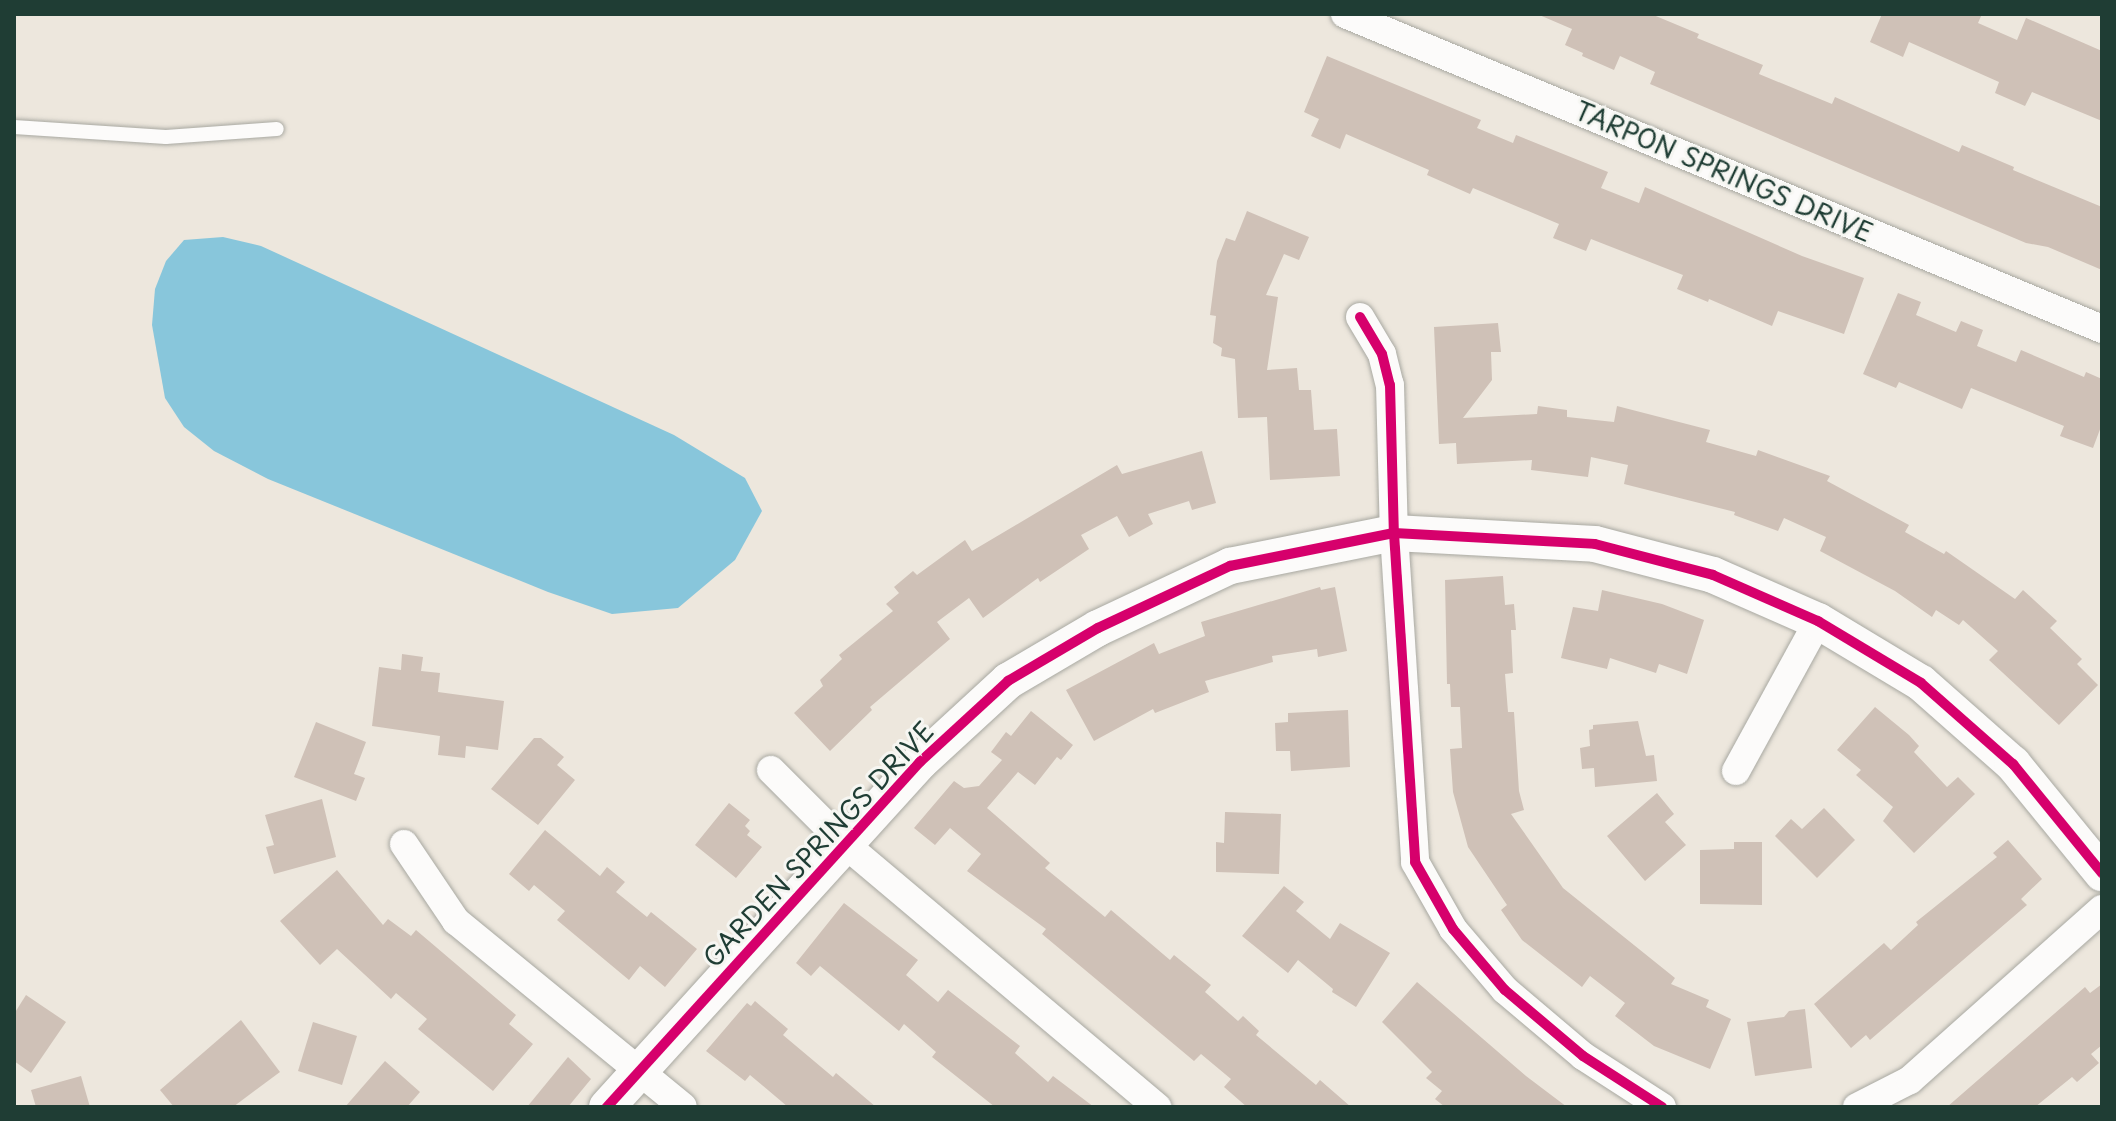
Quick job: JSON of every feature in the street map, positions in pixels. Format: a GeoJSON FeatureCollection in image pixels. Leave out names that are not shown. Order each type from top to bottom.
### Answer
{"type":"FeatureCollection","features":[{"type":"Feature","properties":{"kind":"street","name":"TARPON SPRINGS DRIVE"},"geometry":{"type":"LineString","coordinates":[[1345,14],[2102,329]]}},
{"type":"Feature","properties":{"kind":"street"},"geometry":{"type":"LineString","coordinates":[[1360,317],[1382,354],[1390,385],[1394,533],[1415,862],[1453,929],[1505,990],[1583,1056],[1662,1107]]}},
{"type":"Feature","properties":{"kind":"street","name":"GARDEN SPRINGS DRIVE"},"geometry":{"type":"LineString","coordinates":[[607,1107],[920,762],[1008,681],[1098,628],[1230,566],[1394,533],[1595,544],[1713,575],[1818,621],[1921,683],[2013,764],[2102,873]]}},
{"type":"Feature","properties":{"kind":"street"},"geometry":{"type":"LineString","coordinates":[[1736,771],[1818,621]]}},
{"type":"Feature","properties":{"kind":"street"},"geometry":{"type":"LineString","coordinates":[[771,770],[846,845],[1157,1107]]}},
{"type":"Feature","properties":{"kind":"street"},"geometry":{"type":"LineString","coordinates":[[404,844],[456,921],[493,955],[683,1107]]}},
{"type":"Feature","properties":{"kind":"street"},"geometry":{"type":"LineString","coordinates":[[1857,1107],[1910,1080],[2102,909]]}},
{"type":"Feature","properties":{"kind":"lane"},"geometry":{"type":"LineString","coordinates":[[14,127],[166,137],[277,129]]}},
{"type":"Feature","properties":{"kind":"water"},"geometry":{"type":"Polygon","coordinates":[[[223,237],[261,246],[674,435],[745,478],[762,511],[735,560],[678,608],[612,614],[548,592],[268,479],[214,451],[184,427],[165,398],[152,325],[155,289],[166,261],[184,240],[223,237]]]}},
{"type":"Feature","properties":{"kind":"building"},"geometry":{"type":"Polygon","coordinates":[[[1537,14],[1651,14],[1699,34],[1697,38],[1763,65],[1759,74],[1832,104],[1835,97],[1959,152],[1962,145],[2014,167],[2013,170],[2102,207],[2102,270],[2048,247],[2026,243],[1650,84],[1655,72],[1620,56],[1614,70],[1582,56],[1583,53],[1565,45],[1572,29],[1537,14]]]}},
{"type":"Feature","properties":{"kind":"building"},"geometry":{"type":"Polygon","coordinates":[[[1882,14],[1982,14],[1978,23],[2017,40],[2026,18],[2102,51],[2102,121],[2032,92],[2025,106],[1995,93],[1999,82],[1909,42],[1903,57],[1870,42],[1882,14]]]}},
{"type":"Feature","properties":{"kind":"building"},"geometry":{"type":"Polygon","coordinates":[[[1327,56],[1481,120],[1477,128],[1513,143],[1516,135],[1608,172],[1601,188],[1639,203],[1645,187],[1802,256],[1864,278],[1844,334],[1778,311],[1772,326],[1677,289],[1683,275],[1591,239],[1586,251],[1553,238],[1559,224],[1473,188],[1470,194],[1427,175],[1429,170],[1346,134],[1340,149],[1311,136],[1319,119],[1304,112],[1327,56]]]}},
{"type":"Feature","properties":{"kind":"building"},"geometry":{"type":"Polygon","coordinates":[[[1247,211],[1309,237],[1299,260],[1284,254],[1266,295],[1278,297],[1267,370],[1297,368],[1299,390],[1311,390],[1314,430],[1337,429],[1340,476],[1270,480],[1267,417],[1238,418],[1235,359],[1221,356],[1222,348],[1213,343],[1216,316],[1210,315],[1217,261],[1226,238],[1235,241],[1247,211]]]}},
{"type":"Feature","properties":{"kind":"building"},"geometry":{"type":"Polygon","coordinates":[[[1898,293],[1921,302],[1916,315],[1956,332],[1961,321],[1983,330],[1977,346],[2016,362],[2021,350],[2084,377],[2086,372],[2102,379],[2102,424],[2093,448],[2060,436],[2064,426],[1971,388],[1962,409],[1899,382],[1896,388],[1863,374],[1898,293]]]}},
{"type":"Feature","properties":{"kind":"building"},"geometry":{"type":"Polygon","coordinates":[[[1498,323],[1501,352],[1491,352],[1492,380],[1463,418],[1537,414],[1538,406],[1567,410],[1567,417],[1614,422],[1617,406],[1710,430],[1706,442],[1756,456],[1758,450],[1830,476],[1827,481],[1909,525],[1905,532],[1944,554],[1946,551],[2015,599],[2023,590],[2057,621],[2050,628],[2082,659],[2077,664],[2098,685],[2059,725],[1989,660],[1998,651],[1963,620],[1959,625],[1936,610],[1932,617],[1895,591],[1820,551],[1826,537],[1784,518],[1778,531],[1734,515],[1735,512],[1624,484],[1628,465],[1591,457],[1588,477],[1531,470],[1532,460],[1457,464],[1456,443],[1439,444],[1434,327],[1498,323]]]}},
{"type":"Feature","properties":{"kind":"building"},"geometry":{"type":"Polygon","coordinates":[[[1202,451],[1216,503],[1192,510],[1189,501],[1148,514],[1153,524],[1129,537],[1117,516],[1081,535],[1089,549],[1040,582],[1038,578],[983,618],[969,598],[937,622],[950,639],[870,707],[872,710],[830,751],[794,713],[823,686],[820,680],[842,659],[839,655],[893,611],[886,604],[899,593],[894,587],[913,571],[917,575],[965,540],[972,551],[1117,465],[1122,474],[1202,451]]]}},
{"type":"Feature","properties":{"kind":"building"},"geometry":{"type":"Polygon","coordinates":[[[1503,576],[1505,605],[1514,604],[1516,630],[1511,630],[1513,673],[1505,674],[1508,712],[1514,712],[1519,791],[1524,810],[1511,814],[1563,888],[1675,978],[1671,984],[1709,1000],[1706,1007],[1731,1019],[1710,1069],[1654,1046],[1615,1016],[1625,1003],[1590,976],[1582,987],[1522,940],[1501,910],[1507,905],[1468,847],[1453,792],[1450,749],[1462,748],[1460,707],[1451,707],[1450,684],[1447,684],[1445,580],[1503,576]]]}},
{"type":"Feature","properties":{"kind":"building"},"geometry":{"type":"Polygon","coordinates":[[[1320,587],[1321,590],[1335,587],[1347,651],[1318,657],[1317,649],[1272,656],[1273,662],[1205,681],[1209,692],[1155,713],[1153,709],[1094,741],[1066,690],[1154,643],[1159,654],[1205,636],[1201,622],[1320,587]]]}},
{"type":"Feature","properties":{"kind":"building"},"geometry":{"type":"Polygon","coordinates":[[[1602,590],[1662,604],[1704,620],[1687,674],[1659,664],[1656,673],[1610,658],[1607,669],[1561,658],[1573,607],[1598,611],[1602,590]]]}},
{"type":"Feature","properties":{"kind":"building"},"geometry":{"type":"Polygon","coordinates":[[[402,654],[423,657],[421,671],[440,673],[438,692],[504,701],[498,750],[466,746],[465,758],[438,755],[440,736],[372,726],[379,667],[401,670],[402,654]]]}},
{"type":"Feature","properties":{"kind":"building"},"geometry":{"type":"Polygon","coordinates":[[[1875,707],[1919,746],[1914,752],[1947,787],[1958,777],[1975,794],[1914,853],[1883,821],[1893,807],[1856,775],[1861,770],[1837,750],[1875,707]]]}},
{"type":"Feature","properties":{"kind":"building"},"geometry":{"type":"Polygon","coordinates":[[[1348,710],[1350,767],[1291,771],[1290,751],[1276,751],[1275,723],[1288,722],[1288,713],[1348,710]]]}},
{"type":"Feature","properties":{"kind":"building"},"geometry":{"type":"Polygon","coordinates":[[[1031,711],[1073,745],[1061,760],[1057,757],[1035,785],[1018,772],[987,808],[1050,863],[1045,868],[1105,917],[1111,910],[1170,960],[1174,955],[1211,985],[1205,992],[1238,1021],[1243,1016],[1259,1031],[1256,1035],[1316,1085],[1320,1080],[1351,1107],[1247,1107],[1224,1087],[1231,1079],[1201,1054],[1194,1061],[1042,934],[1046,929],[967,871],[981,854],[950,828],[935,845],[914,828],[954,781],[964,788],[979,786],[1002,760],[991,752],[1006,732],[1011,736],[1031,711]]]}},
{"type":"Feature","properties":{"kind":"building"},"geometry":{"type":"Polygon","coordinates":[[[1638,721],[1646,756],[1654,755],[1657,781],[1595,787],[1594,768],[1582,769],[1580,748],[1590,746],[1589,730],[1593,729],[1593,725],[1638,721]]]}},
{"type":"Feature","properties":{"kind":"building"},"geometry":{"type":"Polygon","coordinates":[[[316,722],[366,742],[354,774],[365,778],[356,801],[294,777],[316,722]]]}},
{"type":"Feature","properties":{"kind":"building"},"geometry":{"type":"Polygon","coordinates":[[[534,738],[541,738],[564,757],[557,765],[575,780],[538,825],[491,789],[534,738]]]}},
{"type":"Feature","properties":{"kind":"building"},"geometry":{"type":"Polygon","coordinates":[[[1657,793],[1674,814],[1665,822],[1686,845],[1645,881],[1607,836],[1657,793]]]}},
{"type":"Feature","properties":{"kind":"building"},"geometry":{"type":"Polygon","coordinates":[[[322,799],[336,857],[274,874],[266,847],[274,845],[265,815],[322,799]]]}},
{"type":"Feature","properties":{"kind":"building"},"geometry":{"type":"Polygon","coordinates":[[[729,803],[750,820],[745,826],[750,831],[747,835],[762,847],[736,878],[695,845],[729,803]]]}},
{"type":"Feature","properties":{"kind":"building"},"geometry":{"type":"Polygon","coordinates":[[[1824,808],[1855,840],[1817,878],[1775,836],[1791,819],[1802,829],[1824,808]]]}},
{"type":"Feature","properties":{"kind":"building"},"geometry":{"type":"Polygon","coordinates":[[[1225,812],[1281,814],[1279,874],[1216,872],[1216,842],[1224,843],[1225,812]]]}},
{"type":"Feature","properties":{"kind":"building"},"geometry":{"type":"Polygon","coordinates":[[[545,830],[600,876],[607,867],[625,882],[616,892],[647,917],[651,912],[697,949],[665,987],[640,966],[629,980],[557,920],[565,911],[534,885],[529,891],[509,874],[545,830]]]}},
{"type":"Feature","properties":{"kind":"building"},"geometry":{"type":"Polygon","coordinates":[[[2008,840],[2042,879],[2021,899],[2027,905],[1870,1040],[1866,1035],[1851,1048],[1814,1004],[1884,943],[1891,950],[1918,925],[1916,922],[1997,857],[1993,853],[2008,840]]]}},
{"type":"Feature","properties":{"kind":"building"},"geometry":{"type":"Polygon","coordinates":[[[1734,842],[1762,842],[1762,905],[1700,904],[1700,850],[1734,849],[1734,842]]]}},
{"type":"Feature","properties":{"kind":"building"},"geometry":{"type":"Polygon","coordinates":[[[337,870],[383,925],[388,919],[411,936],[416,930],[516,1015],[509,1024],[533,1044],[493,1091],[418,1029],[427,1019],[396,993],[391,999],[337,949],[320,965],[280,921],[337,870]]]}},
{"type":"Feature","properties":{"kind":"building"},"geometry":{"type":"Polygon","coordinates":[[[1284,886],[1304,902],[1296,911],[1330,939],[1340,923],[1390,953],[1356,1007],[1332,992],[1333,989],[1298,960],[1288,973],[1242,936],[1284,886]]]}},
{"type":"Feature","properties":{"kind":"building"},"geometry":{"type":"Polygon","coordinates":[[[844,903],[918,960],[906,975],[938,1002],[948,990],[1020,1046],[1015,1053],[1048,1082],[1053,1076],[1094,1107],[995,1107],[932,1057],[936,1052],[904,1024],[899,1031],[820,966],[811,976],[796,963],[844,903]]]}},
{"type":"Feature","properties":{"kind":"building"},"geometry":{"type":"Polygon","coordinates":[[[1417,982],[1526,1076],[1567,1107],[1445,1107],[1435,1099],[1442,1091],[1426,1078],[1432,1072],[1382,1022],[1417,982]]]}},
{"type":"Feature","properties":{"kind":"building"},"geometry":{"type":"Polygon","coordinates":[[[2102,984],[2102,1045],[2091,1054],[2099,1063],[2077,1082],[2072,1077],[2035,1107],[1947,1107],[2085,987],[2090,993],[2102,984]]]}},
{"type":"Feature","properties":{"kind":"building"},"geometry":{"type":"Polygon","coordinates":[[[26,995],[66,1022],[31,1073],[14,1061],[14,1014],[26,995]]]}},
{"type":"Feature","properties":{"kind":"building"},"geometry":{"type":"Polygon","coordinates":[[[755,1001],[788,1029],[783,1035],[833,1077],[836,1073],[876,1107],[788,1107],[750,1075],[745,1081],[706,1051],[747,1003],[751,1006],[755,1001]]]}},
{"type":"Feature","properties":{"kind":"building"},"geometry":{"type":"Polygon","coordinates":[[[1805,1009],[1812,1068],[1755,1076],[1747,1022],[1784,1017],[1789,1011],[1805,1009]]]}},
{"type":"Feature","properties":{"kind":"building"},"geometry":{"type":"Polygon","coordinates":[[[241,1020],[280,1072],[233,1107],[174,1107],[160,1090],[241,1020]]]}},
{"type":"Feature","properties":{"kind":"building"},"geometry":{"type":"Polygon","coordinates":[[[313,1022],[357,1036],[342,1085],[298,1071],[313,1022]]]}},
{"type":"Feature","properties":{"kind":"building"},"geometry":{"type":"Polygon","coordinates":[[[568,1057],[591,1079],[568,1107],[527,1107],[568,1057]]]}},
{"type":"Feature","properties":{"kind":"building"},"geometry":{"type":"Polygon","coordinates":[[[385,1061],[420,1092],[407,1107],[345,1107],[385,1061]]]}},
{"type":"Feature","properties":{"kind":"building"},"geometry":{"type":"Polygon","coordinates":[[[81,1076],[90,1107],[36,1107],[31,1090],[81,1076]]]}},
{"type":"Feature","properties":{"kind":"cycle path"},"geometry":{"type":"LineString","coordinates":[[1360,317],[1382,354],[1390,385],[1394,533],[1415,862],[1453,929],[1505,990],[1583,1056],[1662,1107]]}},
{"type":"Feature","properties":{"kind":"cycle path"},"geometry":{"type":"LineString","coordinates":[[607,1107],[920,762],[1008,681],[1098,628],[1230,566],[1394,533],[1595,544],[1713,575],[1818,621],[1921,683],[2013,764],[2102,873]]}}]}
